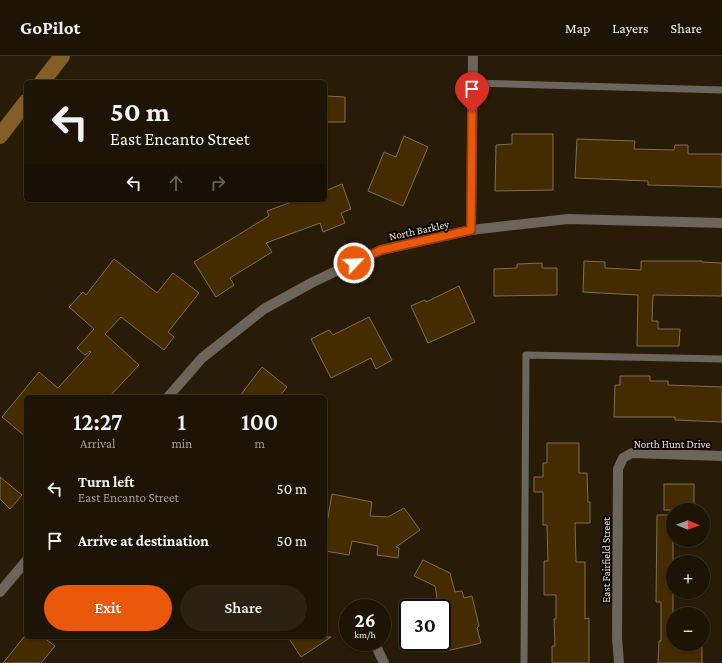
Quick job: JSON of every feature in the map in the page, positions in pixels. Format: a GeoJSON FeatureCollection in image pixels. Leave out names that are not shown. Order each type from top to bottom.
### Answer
{"type":"FeatureCollection","features":[{"type":"Feature","properties":{"kind":"street"},"geometry":{"type":"LineString","coordinates":[[471,230],[473,56]]}},
{"type":"Feature","properties":{"kind":"street","name":"North Barkley"},"geometry":{"type":"LineString","coordinates":[[170,395],[202,358],[264,309],[313,282],[381,250],[471,230],[568,219],[722,223]]}},
{"type":"Feature","properties":{"kind":"street","name":"North Hunt Drive"},"geometry":{"type":"LineString","coordinates":[[623,458],[632,454],[722,456]]}},
{"type":"Feature","properties":{"kind":"street","name":"East Fairfield Street"},"geometry":{"type":"LineString","coordinates":[[619,663],[617,638],[618,469],[623,458]]}},
{"type":"Feature","properties":{"kind":"street"},"geometry":{"type":"LineString","coordinates":[[0,592],[24,563]]}},
{"type":"Feature","properties":{"kind":"street"},"geometry":{"type":"LineString","coordinates":[[378,651],[384,663]]}},
{"type":"Feature","properties":{"kind":"lane"},"geometry":{"type":"LineString","coordinates":[[472,83],[722,90]]}},
{"type":"Feature","properties":{"kind":"lane"},"geometry":{"type":"LineString","coordinates":[[524,663],[526,356],[722,359]]}},
{"type":"Feature","properties":{"kind":"building"},"geometry":{"type":"Polygon","coordinates":[[[327,96],[345,97],[345,122],[327,122],[327,96]]]}},
{"type":"Feature","properties":{"kind":"building"},"geometry":{"type":"Polygon","coordinates":[[[512,134],[553,134],[553,190],[495,191],[496,145],[512,144],[512,134]]]}},
{"type":"Feature","properties":{"kind":"building"},"geometry":{"type":"Polygon","coordinates":[[[404,136],[428,147],[403,206],[368,191],[384,152],[396,157],[404,136]]]}},
{"type":"Feature","properties":{"kind":"building"},"geometry":{"type":"Polygon","coordinates":[[[577,139],[635,141],[634,149],[674,150],[675,145],[688,145],[688,154],[722,154],[722,187],[648,185],[648,181],[575,178],[577,139]]]}},
{"type":"Feature","properties":{"kind":"building"},"geometry":{"type":"Polygon","coordinates":[[[342,184],[351,209],[341,213],[345,223],[323,232],[320,223],[266,243],[272,252],[230,278],[234,285],[216,297],[194,262],[269,216],[267,211],[292,202],[327,202],[327,190],[342,184]]]}},
{"type":"Feature","properties":{"kind":"building"},"geometry":{"type":"Polygon","coordinates":[[[114,259],[157,293],[173,273],[199,293],[168,332],[174,337],[164,350],[121,317],[105,334],[139,365],[111,395],[24,395],[24,435],[2,417],[39,372],[58,388],[91,352],[90,351],[85,355],[77,348],[94,329],[69,307],[83,292],[86,295],[114,259]]]}},
{"type":"Feature","properties":{"kind":"building"},"geometry":{"type":"Polygon","coordinates":[[[584,261],[605,262],[605,268],[641,270],[641,261],[702,261],[722,263],[722,296],[653,295],[652,321],[658,321],[658,329],[680,329],[679,346],[637,346],[638,295],[583,292],[584,261]]]}},
{"type":"Feature","properties":{"kind":"building"},"geometry":{"type":"Polygon","coordinates":[[[542,263],[542,268],[557,268],[557,295],[494,296],[494,269],[517,268],[517,264],[542,263]]]}},
{"type":"Feature","properties":{"kind":"building"},"geometry":{"type":"Polygon","coordinates":[[[459,286],[475,322],[428,343],[411,306],[425,300],[426,302],[459,286]]]}},
{"type":"Feature","properties":{"kind":"building"},"geometry":{"type":"Polygon","coordinates":[[[369,317],[392,360],[376,369],[371,358],[331,378],[311,339],[329,330],[333,335],[369,317]]]}},
{"type":"Feature","properties":{"kind":"building"},"geometry":{"type":"Polygon","coordinates":[[[262,367],[287,387],[281,395],[241,395],[262,367]]]}},
{"type":"Feature","properties":{"kind":"building"},"geometry":{"type":"Polygon","coordinates":[[[620,376],[650,376],[650,381],[668,381],[668,385],[722,387],[722,422],[675,420],[675,417],[614,417],[615,385],[620,385],[620,376]]]}},
{"type":"Feature","properties":{"kind":"building"},"geometry":{"type":"Polygon","coordinates":[[[547,443],[579,443],[579,473],[587,473],[588,502],[590,502],[590,523],[575,523],[576,562],[585,562],[585,619],[589,618],[589,663],[552,663],[552,646],[555,646],[554,619],[556,619],[556,595],[544,595],[544,561],[548,561],[547,525],[543,525],[543,492],[534,492],[534,477],[543,477],[543,463],[547,463],[547,443]]]}},
{"type":"Feature","properties":{"kind":"building"},"geometry":{"type":"Polygon","coordinates":[[[0,477],[22,495],[10,509],[0,499],[0,477]]]}},
{"type":"Feature","properties":{"kind":"building"},"geometry":{"type":"Polygon","coordinates":[[[664,484],[694,484],[694,503],[666,503],[666,510],[664,510],[664,484]]]}},
{"type":"Feature","properties":{"kind":"building"},"geometry":{"type":"Polygon","coordinates":[[[332,494],[372,502],[370,516],[388,517],[404,508],[420,530],[396,547],[399,548],[398,558],[377,555],[378,546],[352,541],[349,555],[327,551],[327,523],[332,494]]]}},
{"type":"Feature","properties":{"kind":"building"},"geometry":{"type":"Polygon","coordinates":[[[657,515],[666,515],[666,547],[673,547],[673,555],[666,555],[666,599],[673,599],[673,607],[666,607],[666,651],[702,651],[702,663],[658,663],[659,641],[661,641],[661,602],[656,602],[657,515]]]}},
{"type":"Feature","properties":{"kind":"building"},"geometry":{"type":"Polygon","coordinates":[[[423,560],[450,573],[455,592],[462,591],[464,598],[472,596],[479,626],[477,628],[481,643],[451,650],[451,599],[436,599],[437,597],[435,586],[414,576],[423,560]]]}},
{"type":"Feature","properties":{"kind":"building"},"geometry":{"type":"Polygon","coordinates":[[[24,637],[24,639],[46,639],[55,646],[41,663],[3,663],[24,637]]]}},
{"type":"Feature","properties":{"kind":"building"},"geometry":{"type":"Polygon","coordinates":[[[327,637],[331,637],[301,657],[289,639],[327,639],[327,637]]]}},
{"type":"Feature","properties":{"kind":"waterway"},"geometry":{"type":"LineString","coordinates":[[44,80],[62,56]]}},
{"type":"Feature","properties":{"kind":"waterway"},"geometry":{"type":"LineString","coordinates":[[0,136],[24,105]]}},
{"type":"Feature","properties":{"kind":"route"},"geometry":{"type":"LineString","coordinates":[[354,263],[381,250],[471,230],[472,113]]}}]}
